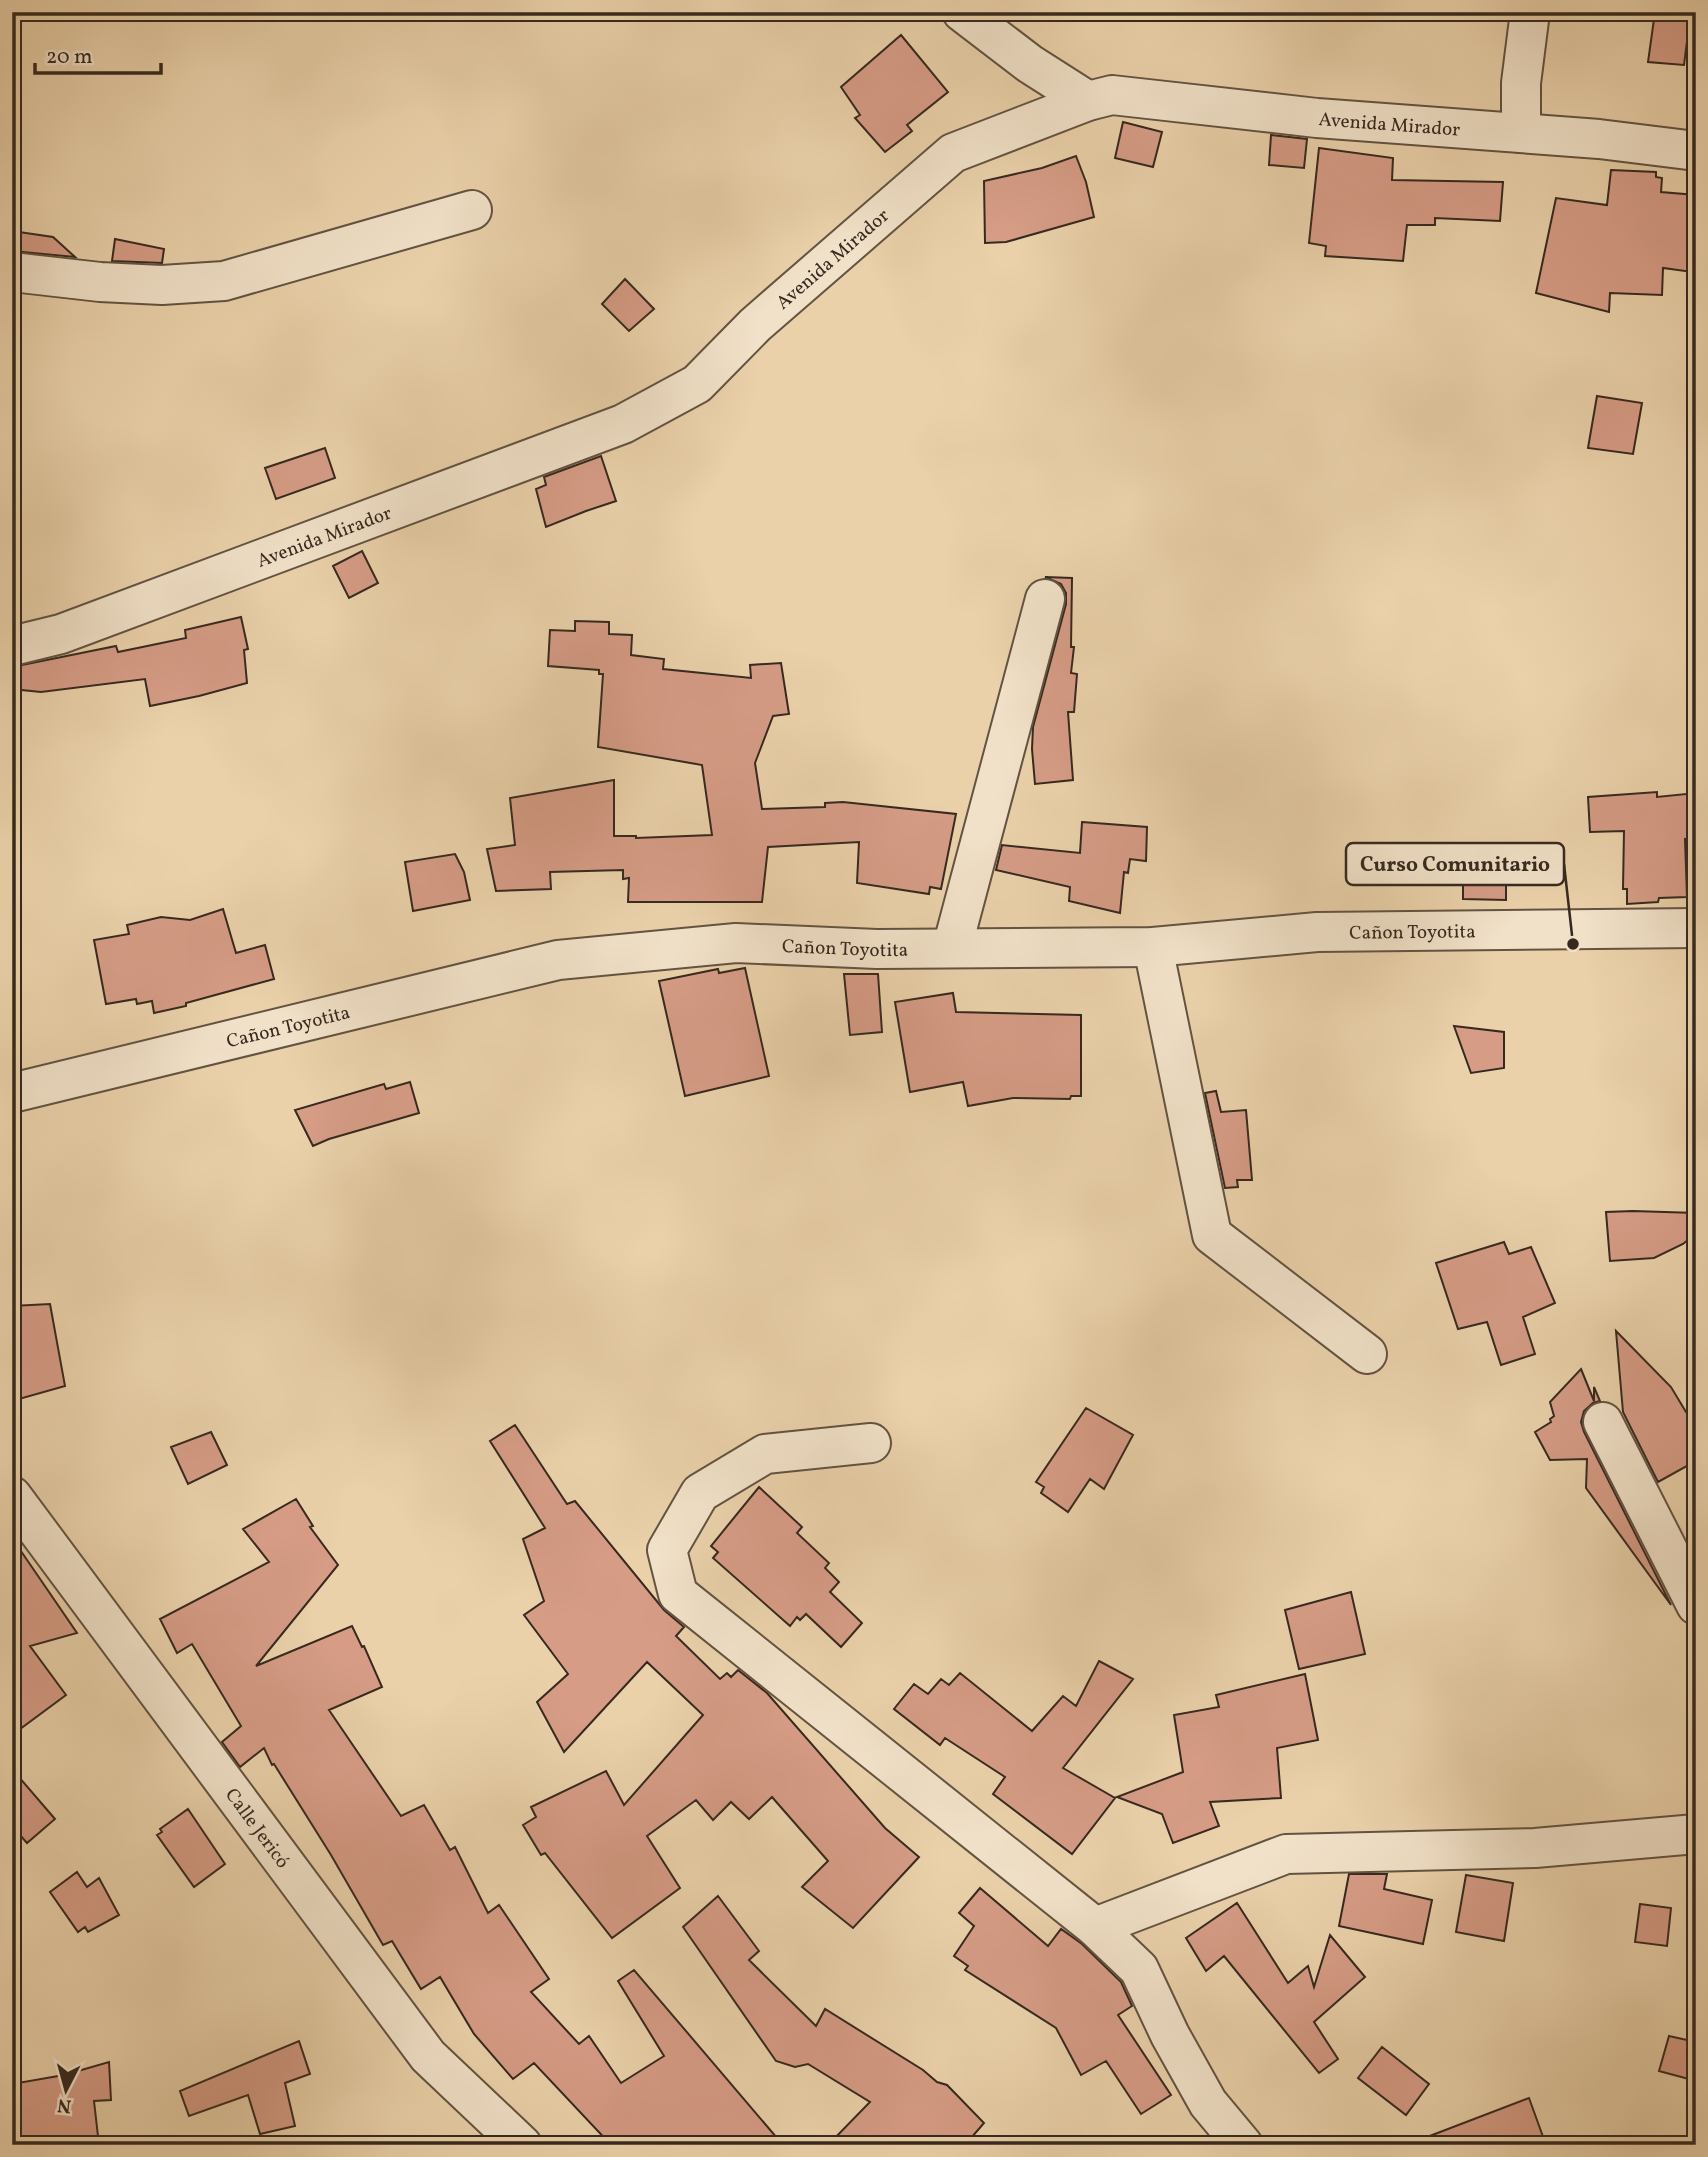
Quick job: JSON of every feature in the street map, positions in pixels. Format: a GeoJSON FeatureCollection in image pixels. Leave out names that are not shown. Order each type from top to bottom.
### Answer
{"type":"FeatureCollection","features":[{"type":"Feature","properties":{"kind":"street"},"geometry":{"type":"LineString","coordinates":[[962,12],[1030,64],[1088,101]]}},
{"type":"Feature","properties":{"kind":"street"},"geometry":{"type":"LineString","coordinates":[[1521,134],[1521,83],[1530,12]]}},
{"type":"Feature","properties":{"kind":"street","name":"Avenida Mirador"},"geometry":{"type":"LineString","coordinates":[[12,646],[61,634],[623,424],[697,384],[755,325],[953,153],[1088,101],[1112,95],[1317,118],[1600,139],[1696,151]]}},
{"type":"Feature","properties":{"kind":"street"},"geometry":{"type":"LineString","coordinates":[[12,272],[100,282],[162,285],[224,281],[471,210]]}},
{"type":"Feature","properties":{"kind":"street"},"geometry":{"type":"LineString","coordinates":[[952,948],[1045,598]]}},
{"type":"Feature","properties":{"kind":"street","name":"Cañon Toyotita"},"geometry":{"type":"LineString","coordinates":[[12,1093],[558,960],[736,943],[877,949],[1153,947],[1317,932],[1696,928]]}},
{"type":"Feature","properties":{"kind":"street"},"geometry":{"type":"LineString","coordinates":[[1153,947],[1212,1235],[1367,1354]]}},
{"type":"Feature","properties":{"kind":"street"},"geometry":{"type":"LineString","coordinates":[[1603,1422],[1696,1605]]}},
{"type":"Feature","properties":{"kind":"street"},"geometry":{"type":"LineString","coordinates":[[871,1443],[765,1454],[700,1493],[667,1549],[678,1594],[1095,1927],[1139,1969],[1170,2035],[1208,2102],[1242,2145]]}},
{"type":"Feature","properties":{"kind":"street","name":"Calle Jericó"},"geometry":{"type":"LineString","coordinates":[[12,1496],[428,2056],[522,2145]]}},
{"type":"Feature","properties":{"kind":"street"},"geometry":{"type":"LineString","coordinates":[[1095,1927],[1286,1854],[1535,1848],[1696,1834]]}},
{"type":"Feature","properties":{"kind":"building"},"geometry":{"type":"Polygon","coordinates":[[[1655,12],[1690,17],[1684,65],[1648,62],[1655,12]]]}},
{"type":"Feature","properties":{"kind":"building"},"geometry":{"type":"Polygon","coordinates":[[[901,35],[948,92],[907,125],[912,131],[885,152],[855,118],[860,115],[841,87],[901,35]]]}},
{"type":"Feature","properties":{"kind":"building"},"geometry":{"type":"Polygon","coordinates":[[[1123,122],[1162,132],[1153,167],[1115,158],[1123,122]]]}},
{"type":"Feature","properties":{"kind":"building"},"geometry":{"type":"Polygon","coordinates":[[[1271,135],[1307,139],[1304,168],[1269,165],[1271,135]]]}},
{"type":"Feature","properties":{"kind":"building"},"geometry":{"type":"Polygon","coordinates":[[[1319,148],[1393,158],[1392,180],[1503,182],[1500,221],[1435,218],[1435,225],[1407,225],[1403,261],[1325,256],[1326,246],[1309,243],[1319,148]]]}},
{"type":"Feature","properties":{"kind":"building"},"geometry":{"type":"Polygon","coordinates":[[[1076,156],[1086,182],[1094,217],[1006,242],[985,243],[984,181],[1042,168],[1076,156]]]}},
{"type":"Feature","properties":{"kind":"building"},"geometry":{"type":"Polygon","coordinates":[[[1611,170],[1656,172],[1656,177],[1662,178],[1661,192],[1696,195],[1696,248],[1692,272],[1663,268],[1662,295],[1610,293],[1609,312],[1536,293],[1556,198],[1607,205],[1611,170]]]}},
{"type":"Feature","properties":{"kind":"building"},"geometry":{"type":"Polygon","coordinates":[[[12,231],[53,237],[75,257],[12,251],[12,231]]]}},
{"type":"Feature","properties":{"kind":"building"},"geometry":{"type":"Polygon","coordinates":[[[115,239],[164,249],[162,263],[112,261],[115,239]]]}},
{"type":"Feature","properties":{"kind":"building"},"geometry":{"type":"Polygon","coordinates":[[[625,279],[654,309],[629,331],[602,304],[625,279]]]}},
{"type":"Feature","properties":{"kind":"building"},"geometry":{"type":"Polygon","coordinates":[[[1597,396],[1642,403],[1633,454],[1588,448],[1597,396]]]}},
{"type":"Feature","properties":{"kind":"building"},"geometry":{"type":"Polygon","coordinates":[[[325,448],[335,478],[276,499],[265,468],[325,448]]]}},
{"type":"Feature","properties":{"kind":"building"},"geometry":{"type":"Polygon","coordinates":[[[601,456],[616,501],[546,527],[536,489],[546,485],[544,477],[601,456]]]}},
{"type":"Feature","properties":{"kind":"building"},"geometry":{"type":"Polygon","coordinates":[[[362,551],[378,583],[349,598],[333,566],[362,551]]]}},
{"type":"Feature","properties":{"kind":"building"},"geometry":{"type":"Polygon","coordinates":[[[1045,577],[1072,578],[1071,647],[1074,647],[1071,673],[1077,674],[1074,712],[1068,712],[1073,780],[1035,784],[1033,727],[1066,604],[1066,593],[1061,584],[1045,577]]]}},
{"type":"Feature","properties":{"kind":"building"},"geometry":{"type":"Polygon","coordinates":[[[241,617],[248,649],[244,650],[247,683],[150,706],[145,679],[41,692],[12,689],[12,667],[116,646],[118,652],[186,638],[185,630],[241,617]]]}},
{"type":"Feature","properties":{"kind":"building"},"geometry":{"type":"Polygon","coordinates":[[[575,621],[609,622],[609,634],[632,635],[631,655],[664,659],[663,669],[751,678],[750,665],[781,663],[789,714],[773,716],[755,763],[762,809],[825,807],[825,803],[843,802],[956,814],[941,889],[930,887],[929,894],[857,883],[859,842],[768,847],[762,902],[628,902],[629,878],[623,879],[623,870],[550,872],[551,889],[496,891],[487,849],[515,845],[510,798],[614,780],[614,836],[636,838],[712,835],[702,765],[598,747],[603,674],[599,674],[599,670],[548,666],[550,630],[575,631],[575,621]]]}},
{"type":"Feature","properties":{"kind":"building"},"geometry":{"type":"Polygon","coordinates":[[[1657,792],[1657,797],[1696,793],[1696,838],[1685,839],[1687,897],[1659,898],[1658,902],[1627,904],[1627,889],[1623,889],[1624,831],[1590,832],[1588,797],[1657,792]]]}},
{"type":"Feature","properties":{"kind":"building"},"geometry":{"type":"Polygon","coordinates":[[[1082,822],[1147,827],[1146,861],[1130,859],[1128,873],[1124,872],[1120,913],[1069,901],[1070,887],[996,870],[1002,845],[1080,853],[1082,822]]]}},
{"type":"Feature","properties":{"kind":"building"},"geometry":{"type":"Polygon","coordinates":[[[455,854],[464,872],[470,900],[413,911],[405,862],[455,854]]]}},
{"type":"Feature","properties":{"kind":"building"},"geometry":{"type":"Polygon","coordinates":[[[1463,861],[1506,862],[1506,900],[1463,899],[1463,861]]]}},
{"type":"Feature","properties":{"kind":"building"},"geometry":{"type":"Polygon","coordinates":[[[223,909],[236,953],[265,945],[274,979],[154,1013],[152,1001],[137,1004],[136,999],[106,1004],[94,940],[129,934],[127,925],[161,917],[190,920],[223,909]]]}},
{"type":"Feature","properties":{"kind":"building"},"geometry":{"type":"Polygon","coordinates":[[[745,968],[769,1076],[685,1096],[659,981],[718,969],[719,973],[745,968]]]}},
{"type":"Feature","properties":{"kind":"building"},"geometry":{"type":"Polygon","coordinates":[[[844,974],[878,974],[882,1032],[850,1035],[844,974]]]}},
{"type":"Feature","properties":{"kind":"building"},"geometry":{"type":"Polygon","coordinates":[[[953,993],[956,1012],[1081,1015],[1081,1096],[1071,1096],[1070,1099],[1013,1098],[968,1106],[963,1082],[910,1092],[895,1002],[953,993]]]}},
{"type":"Feature","properties":{"kind":"building"},"geometry":{"type":"Polygon","coordinates":[[[1454,1026],[1504,1032],[1504,1068],[1471,1073],[1454,1026]]]}},
{"type":"Feature","properties":{"kind":"building"},"geometry":{"type":"Polygon","coordinates":[[[410,1082],[419,1113],[313,1146],[295,1110],[384,1084],[386,1089],[410,1082]]]}},
{"type":"Feature","properties":{"kind":"building"},"geometry":{"type":"Polygon","coordinates":[[[1216,1091],[1221,1112],[1246,1110],[1252,1180],[1237,1180],[1238,1187],[1225,1188],[1205,1093],[1216,1091]]]}},
{"type":"Feature","properties":{"kind":"building"},"geometry":{"type":"Polygon","coordinates":[[[1606,1212],[1696,1213],[1696,1233],[1683,1244],[1654,1258],[1610,1261],[1606,1212]]]}},
{"type":"Feature","properties":{"kind":"building"},"geometry":{"type":"Polygon","coordinates":[[[1504,1242],[1509,1254],[1531,1247],[1555,1303],[1523,1317],[1535,1354],[1501,1365],[1487,1322],[1458,1329],[1436,1263],[1504,1242]]]}},
{"type":"Feature","properties":{"kind":"building"},"geometry":{"type":"Polygon","coordinates":[[[50,1304],[65,1386],[12,1401],[12,1306],[50,1304]]]}},
{"type":"Feature","properties":{"kind":"building"},"geometry":{"type":"Polygon","coordinates":[[[1616,1331],[1671,1387],[1686,1412],[1696,1408],[1696,1461],[1658,1482],[1623,1412],[1616,1331]]]}},
{"type":"Feature","properties":{"kind":"building"},"geometry":{"type":"Polygon","coordinates":[[[1581,1369],[1594,1401],[1594,1387],[1600,1401],[1584,1411],[1581,1422],[1584,1432],[1671,1605],[1586,1488],[1587,1459],[1550,1460],[1535,1432],[1551,1422],[1550,1419],[1554,1416],[1550,1402],[1581,1369]]]}},
{"type":"Feature","properties":{"kind":"building"},"geometry":{"type":"Polygon","coordinates":[[[1086,1408],[1133,1435],[1104,1489],[1090,1479],[1068,1512],[1041,1493],[1044,1487],[1036,1482],[1086,1408]]]}},
{"type":"Feature","properties":{"kind":"building"},"geometry":{"type":"Polygon","coordinates":[[[515,1425],[567,1504],[575,1501],[664,1610],[684,1627],[676,1636],[720,1679],[727,1673],[731,1677],[738,1670],[767,1693],[885,1828],[919,1857],[853,1928],[802,1887],[828,1861],[772,1797],[749,1819],[731,1802],[713,1820],[696,1800],[647,1836],[680,1888],[612,1938],[545,1853],[541,1855],[523,1825],[536,1817],[531,1807],[606,1771],[624,1805],[703,1715],[647,1662],[564,1752],[537,1702],[568,1674],[524,1615],[544,1601],[523,1539],[545,1528],[490,1441],[515,1425]]]}},
{"type":"Feature","properties":{"kind":"building"},"geometry":{"type":"Polygon","coordinates":[[[211,1432],[227,1465],[188,1484],[171,1447],[211,1432]]]}},
{"type":"Feature","properties":{"kind":"building"},"geometry":{"type":"Polygon","coordinates":[[[759,1487],[802,1527],[797,1533],[829,1563],[825,1568],[839,1582],[830,1592],[862,1623],[841,1647],[806,1614],[800,1620],[797,1617],[790,1626],[713,1558],[718,1552],[711,1546],[759,1487]]]}},
{"type":"Feature","properties":{"kind":"building"},"geometry":{"type":"Polygon","coordinates":[[[296,1499],[313,1526],[310,1527],[338,1565],[256,1666],[352,1626],[382,1687],[329,1710],[401,1816],[424,1805],[450,1850],[455,1847],[488,1913],[499,1905],[549,1979],[531,1992],[579,2044],[589,2036],[621,2083],[664,2056],[618,1981],[634,1970],[783,2145],[611,2145],[534,2063],[513,2079],[474,2034],[440,1977],[421,1989],[392,1941],[383,1945],[264,1748],[240,1767],[222,1742],[241,1726],[192,1644],[177,1653],[160,1619],[269,1562],[243,1529],[296,1499]]]}},
{"type":"Feature","properties":{"kind":"building"},"geometry":{"type":"Polygon","coordinates":[[[12,1538],[77,1633],[30,1646],[66,1695],[12,1735],[12,1538]]]}},
{"type":"Feature","properties":{"kind":"building"},"geometry":{"type":"Polygon","coordinates":[[[1351,1592],[1365,1654],[1299,1669],[1285,1610],[1351,1592]]]}},
{"type":"Feature","properties":{"kind":"building"},"geometry":{"type":"Polygon","coordinates":[[[1099,1661],[1133,1679],[1063,1768],[1115,1798],[1072,1854],[993,1794],[1005,1777],[945,1738],[940,1745],[894,1709],[914,1684],[928,1694],[941,1679],[949,1685],[960,1673],[1032,1731],[1063,1696],[1076,1706],[1099,1661]]]}},
{"type":"Feature","properties":{"kind":"building"},"geometry":{"type":"Polygon","coordinates":[[[1305,1674],[1318,1740],[1277,1748],[1281,1798],[1210,1802],[1219,1826],[1173,1843],[1162,1814],[1117,1797],[1183,1772],[1174,1715],[1219,1707],[1216,1695],[1305,1674]]]}},
{"type":"Feature","properties":{"kind":"building"},"geometry":{"type":"Polygon","coordinates":[[[12,1769],[55,1819],[27,1843],[12,1826],[12,1769]]]}},
{"type":"Feature","properties":{"kind":"building"},"geometry":{"type":"Polygon","coordinates":[[[188,1809],[225,1864],[194,1887],[157,1835],[162,1832],[160,1829],[188,1809]]]}},
{"type":"Feature","properties":{"kind":"building"},"geometry":{"type":"Polygon","coordinates":[[[77,1872],[87,1887],[99,1878],[119,1915],[88,1932],[85,1927],[78,1932],[50,1892],[77,1872]]]}},
{"type":"Feature","properties":{"kind":"building"},"geometry":{"type":"Polygon","coordinates":[[[1349,1874],[1387,1874],[1384,1889],[1432,1900],[1423,1944],[1339,1926],[1349,1874]]]}},
{"type":"Feature","properties":{"kind":"building"},"geometry":{"type":"Polygon","coordinates":[[[1466,1875],[1513,1883],[1504,1941],[1456,1932],[1466,1875]]]}},
{"type":"Feature","properties":{"kind":"building"},"geometry":{"type":"Polygon","coordinates":[[[980,1888],[1048,1946],[1061,1929],[1082,1944],[1121,1982],[1132,2006],[1118,2015],[1171,2095],[1141,2114],[1106,2061],[1081,2075],[1056,2028],[965,1970],[968,1966],[954,1956],[974,1926],[959,1913],[980,1888]]]}},
{"type":"Feature","properties":{"kind":"building"},"geometry":{"type":"Polygon","coordinates":[[[718,1896],[759,1951],[749,1960],[816,2026],[825,2009],[923,2070],[937,2082],[947,2085],[984,2123],[965,2145],[828,2145],[870,2102],[808,2064],[795,2067],[776,2061],[683,1927],[718,1896]]]}},
{"type":"Feature","properties":{"kind":"building"},"geometry":{"type":"Polygon","coordinates":[[[1237,1903],[1288,1983],[1308,1966],[1314,1987],[1330,1935],[1365,1977],[1314,2022],[1338,2059],[1319,2073],[1224,1956],[1206,1971],[1186,1938],[1237,1903]]]}},
{"type":"Feature","properties":{"kind":"building"},"geometry":{"type":"Polygon","coordinates":[[[1640,1904],[1671,1908],[1667,1946],[1635,1942],[1640,1904]]]}},
{"type":"Feature","properties":{"kind":"building"},"geometry":{"type":"Polygon","coordinates":[[[1669,2036],[1696,2042],[1696,2081],[1659,2071],[1669,2036]]]}},
{"type":"Feature","properties":{"kind":"building"},"geometry":{"type":"Polygon","coordinates":[[[299,2041],[310,2074],[285,2083],[295,2126],[260,2134],[248,2095],[189,2116],[180,2091],[299,2041]]]}},
{"type":"Feature","properties":{"kind":"building"},"geometry":{"type":"Polygon","coordinates":[[[1382,2047],[1429,2084],[1406,2115],[1358,2078],[1382,2047]]]}},
{"type":"Feature","properties":{"kind":"building"},"geometry":{"type":"Polygon","coordinates":[[[109,2062],[111,2100],[94,2101],[99,2145],[12,2145],[12,2084],[64,2075],[109,2062]]]}},
{"type":"Feature","properties":{"kind":"building"},"geometry":{"type":"Polygon","coordinates":[[[1529,2098],[1546,2145],[1414,2145],[1414,2142],[1529,2098]]]}},
{"type":"Feature","properties":{"kind":"place","name":"Curso Comunitario"},"geometry":{"type":"Point","coordinates":[1573,944]}}]}
